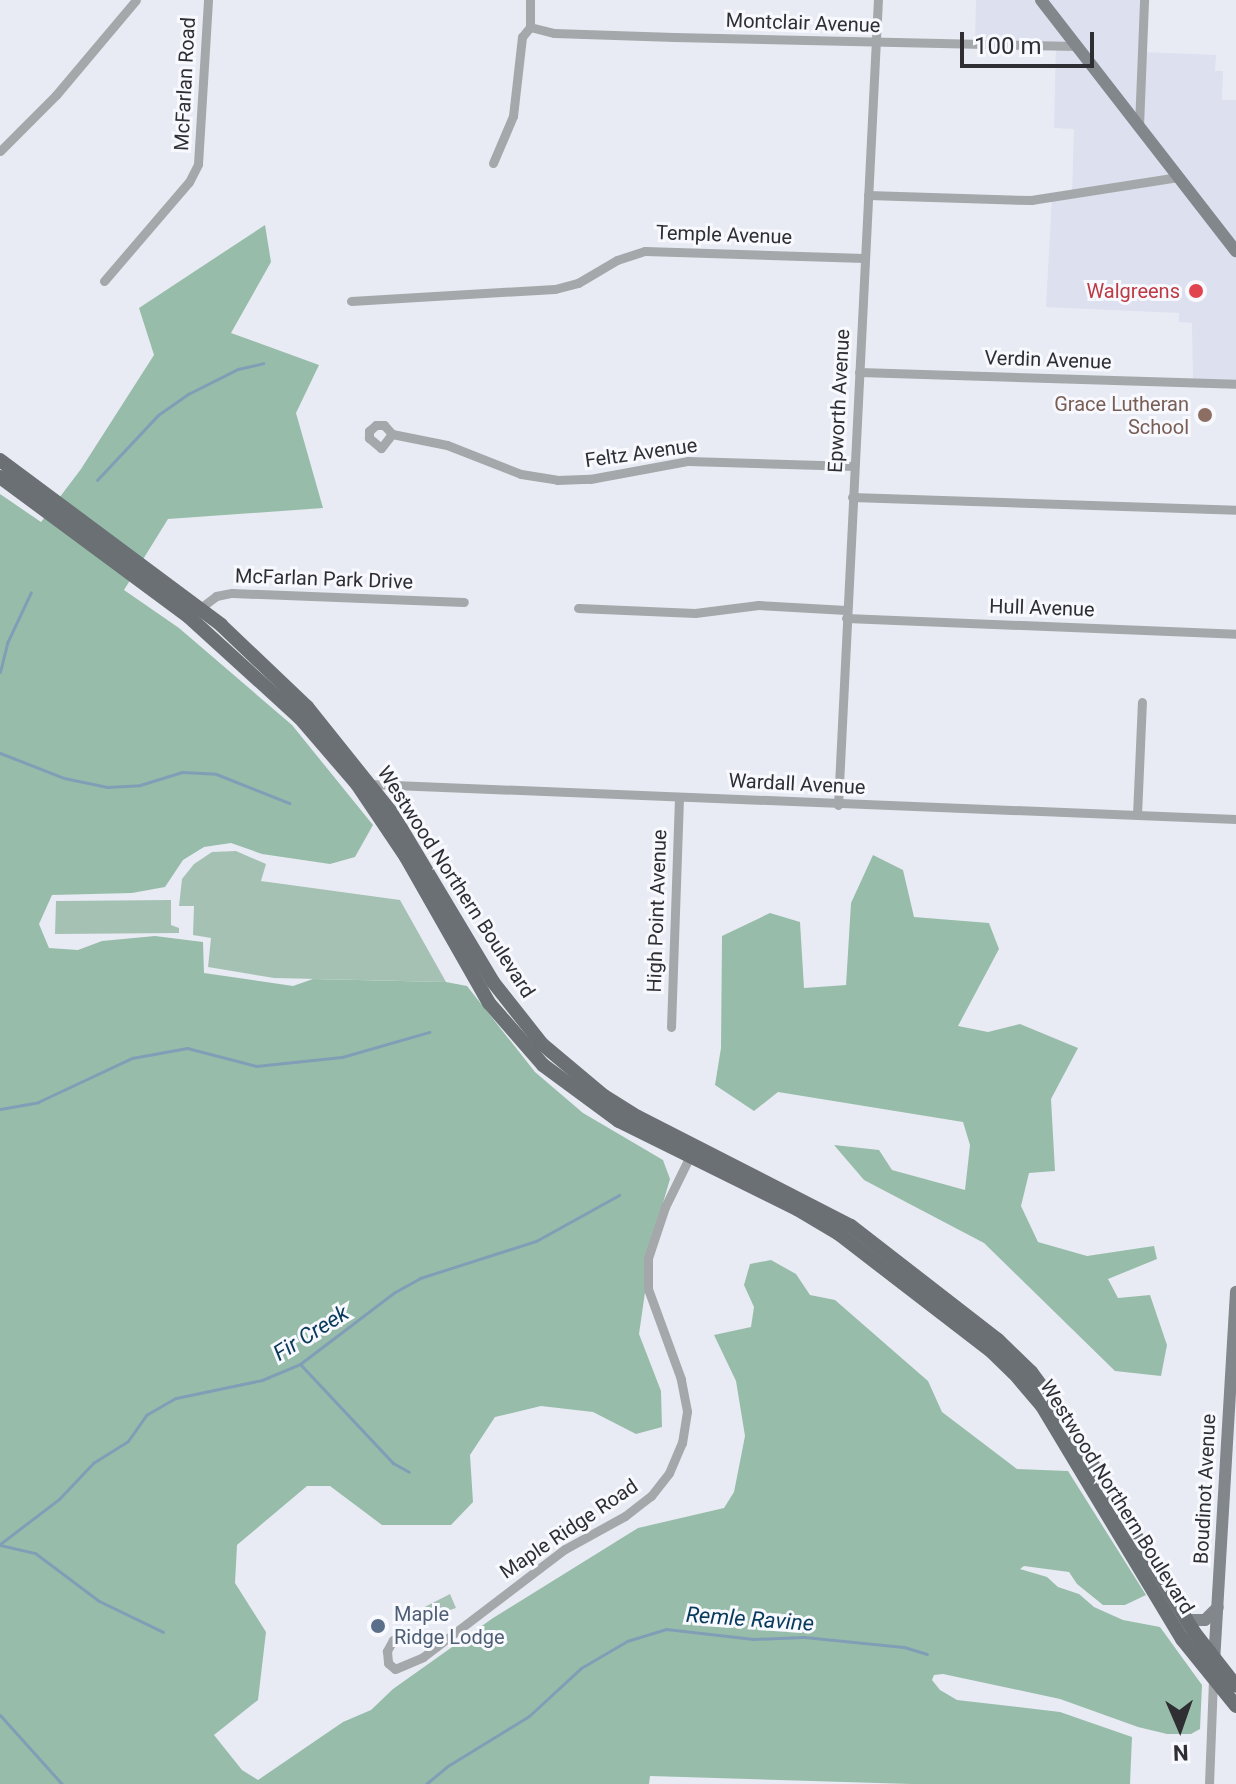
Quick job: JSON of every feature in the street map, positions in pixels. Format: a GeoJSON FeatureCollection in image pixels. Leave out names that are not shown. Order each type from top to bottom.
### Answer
{"type":"FeatureCollection","features":[{"type":"Feature","properties":{"kind":"main road","name":"Westwood Northern Boulevard"},"geometry":{"type":"LineString","coordinates":[[0,460],[194,613],[365,784],[467,967],[505,1024],[543,1065],[586,1100],[692,1151],[839,1234],[992,1352],[1042,1406],[1092,1475],[1186,1620],[1236,1686]]}},
{"type":"Feature","properties":{"kind":"main road","name":"Westwood Northern Boulevard"},"geometry":{"type":"LineString","coordinates":[[0,477],[194,613]]}},
{"type":"Feature","properties":{"kind":"main road","name":"Westwood Northern Boulevard"},"geometry":{"type":"LineString","coordinates":[[1092,1475],[1170,1620],[1213,1681],[1236,1706]]}},
{"type":"Feature","properties":{"kind":"street"},"geometry":{"type":"LineString","coordinates":[[0,151],[56,95],[136,0]]}},
{"type":"Feature","properties":{"kind":"street","name":"McFarlan Road"},"geometry":{"type":"LineString","coordinates":[[104,281],[189,182],[197,166],[208,0]]}},
{"type":"Feature","properties":{"kind":"street"},"geometry":{"type":"LineString","coordinates":[[493,163],[510,128],[522,37],[530,27],[530,0]]}},
{"type":"Feature","properties":{"kind":"street","name":"Epworth Avenue"},"geometry":{"type":"LineString","coordinates":[[838,805],[878,0]]}},
{"type":"Feature","properties":{"kind":"street"},"geometry":{"type":"LineString","coordinates":[[1041,0],[1236,251]]}},
{"type":"Feature","properties":{"kind":"street"},"geometry":{"type":"LineString","coordinates":[[1139,126],[1144,0]]}},
{"type":"Feature","properties":{"kind":"street","name":"Montclair Avenue"},"geometry":{"type":"LineString","coordinates":[[530,27],[554,33],[1076,46]]}},
{"type":"Feature","properties":{"kind":"street"},"geometry":{"type":"LineString","coordinates":[[868,195],[1031,200],[1178,177]]}},
{"type":"Feature","properties":{"kind":"street","name":"Temple Avenue"},"geometry":{"type":"LineString","coordinates":[[351,301],[555,289],[578,283],[617,260],[645,251],[864,258]]}},
{"type":"Feature","properties":{"kind":"street","name":"Verdin Avenue"},"geometry":{"type":"LineString","coordinates":[[859,372],[1236,384]]}},
{"type":"Feature","properties":{"kind":"street","name":"Feltz Avenue"},"geometry":{"type":"LineString","coordinates":[[392,434],[437,442],[521,474],[557,480],[590,479],[688,461],[854,466]]}},
{"type":"Feature","properties":{"kind":"street"},"geometry":{"type":"LineString","coordinates":[[852,497],[1236,510]]}},
{"type":"Feature","properties":{"kind":"street","name":"McFarlan Park Drive"},"geometry":{"type":"LineString","coordinates":[[194,613],[216,596],[232,593],[464,602]]}},
{"type":"Feature","properties":{"kind":"street","name":"Hull Avenue"},"geometry":{"type":"LineString","coordinates":[[578,608],[695,613],[758,605],[846,614],[1236,634]]}},
{"type":"Feature","properties":{"kind":"street"},"geometry":{"type":"LineString","coordinates":[[1137,815],[1142,702]]}},
{"type":"Feature","properties":{"kind":"street","name":"Wardall Avenue"},"geometry":{"type":"LineString","coordinates":[[365,784],[1236,819]]}},
{"type":"Feature","properties":{"kind":"street","name":"High Point Avenue"},"geometry":{"type":"LineString","coordinates":[[671,1027],[679,797]]}},
{"type":"Feature","properties":{"kind":"street","name":"Maple Ridge Road"},"geometry":{"type":"LineString","coordinates":[[437,1646],[407,1633],[393,1640],[387,1651],[388,1663],[395,1669],[406,1667],[437,1646],[565,1549],[625,1516],[651,1496],[669,1473],[682,1443],[687,1411],[681,1379],[648,1289],[648,1258],[665,1207],[692,1151]]}},
{"type":"Feature","properties":{"kind":"street","name":"Boudinot Avenue"},"geometry":{"type":"LineString","coordinates":[[1209,1784],[1236,1292]]}},
{"type":"Feature","properties":{"kind":"street"},"geometry":{"type":"LineString","coordinates":[[1186,1620],[1205,1620],[1218,1607]]}},
{"type":"Feature","properties":{"kind":"shaded area"},"geometry":{"type":"Polygon","coordinates":[[[976,0],[1144,0],[1142,52],[1216,55],[1215,71],[1223,71],[1222,100],[1236,100],[1236,384],[1193,383],[1192,323],[1179,322],[1179,313],[1046,307],[1052,197],[1072,193],[1074,129],[1054,128],[1056,46],[975,45],[976,0]]]}},
{"type":"Feature","properties":{"kind":"green space"},"geometry":{"type":"Polygon","coordinates":[[[265,225],[271,262],[231,333],[319,365],[296,413],[323,508],[168,519],[124,590],[179,628],[292,725],[373,825],[355,857],[330,864],[262,854],[231,843],[204,847],[183,860],[165,887],[132,893],[52,895],[39,924],[49,948],[78,950],[102,941],[155,936],[203,942],[204,973],[293,986],[313,979],[446,982],[467,986],[535,1072],[583,1113],[663,1160],[670,1179],[653,1237],[639,1334],[661,1391],[662,1427],[636,1434],[593,1412],[541,1406],[495,1417],[470,1455],[473,1502],[451,1525],[382,1525],[330,1486],[307,1486],[237,1545],[235,1583],[266,1632],[258,1700],[214,1735],[242,1770],[258,1780],[343,1722],[371,1710],[393,1689],[493,1618],[638,1528],[724,1508],[734,1492],[745,1436],[736,1381],[714,1335],[751,1327],[754,1307],[744,1285],[750,1264],[771,1260],[796,1274],[810,1295],[835,1300],[928,1381],[942,1412],[1017,1469],[1068,1471],[1146,1595],[1125,1605],[1103,1605],[1077,1584],[1069,1572],[1024,1566],[1020,1569],[1047,1577],[1058,1587],[1079,1594],[1094,1607],[1123,1620],[1160,1627],[1202,1685],[1200,1729],[1191,1734],[1167,1734],[1060,1699],[943,1674],[934,1675],[932,1680],[940,1690],[957,1700],[1060,1712],[1132,1737],[1130,1784],[911,1784],[650,1776],[649,1784],[0,1784],[0,494],[41,522],[81,469],[154,355],[139,308],[265,225]]]}},
{"type":"Feature","properties":{"kind":"green space"},"geometry":{"type":"Polygon","coordinates":[[[236,851],[266,864],[261,881],[400,900],[446,982],[274,978],[208,967],[211,938],[193,935],[194,906],[179,906],[182,879],[194,864],[212,852],[236,851]]]}},
{"type":"Feature","properties":{"kind":"green space"},"geometry":{"type":"Polygon","coordinates":[[[873,855],[903,870],[914,917],[989,923],[999,949],[958,1026],[988,1032],[1020,1024],[1078,1048],[1051,1099],[1055,1171],[1029,1173],[1021,1206],[1038,1242],[1087,1256],[1154,1246],[1157,1259],[1108,1279],[1118,1298],[1150,1295],[1167,1345],[1161,1376],[1115,1371],[984,1243],[864,1180],[834,1145],[879,1150],[892,1170],[965,1190],[970,1145],[963,1122],[778,1092],[754,1111],[715,1085],[721,1048],[722,936],[770,913],[800,922],[804,988],[846,985],[851,903],[873,855]]]}},
{"type":"Feature","properties":{"kind":"green space"},"geometry":{"type":"Polygon","coordinates":[[[171,900],[171,925],[179,928],[179,933],[55,934],[56,901],[171,900]]]}},
{"type":"Feature","properties":{"kind":"green space"},"geometry":{"type":"Polygon","coordinates":[[[450,1594],[456,1608],[418,1621],[415,1612],[450,1594]]]}},
{"type":"Feature","properties":{"kind":"waterway"},"geometry":{"type":"LineString","coordinates":[[97,480],[158,415],[188,394],[238,369],[263,363]]}},
{"type":"Feature","properties":{"kind":"waterway"},"geometry":{"type":"LineString","coordinates":[[0,672],[7,643],[31,592]]}},
{"type":"Feature","properties":{"kind":"waterway"},"geometry":{"type":"LineString","coordinates":[[0,753],[64,778],[107,787],[140,785],[182,772],[216,774],[289,803]]}},
{"type":"Feature","properties":{"kind":"waterway"},"geometry":{"type":"LineString","coordinates":[[0,1109],[38,1102],[132,1058],[187,1048],[256,1066],[342,1057],[429,1032]]}},
{"type":"Feature","properties":{"kind":"waterway","name":"Fir Creek"},"geometry":{"type":"LineString","coordinates":[[0,1544],[59,1499],[93,1463],[128,1441],[146,1415],[176,1398],[262,1380],[300,1364],[395,1292],[420,1278],[536,1241],[619,1195]]}},
{"type":"Feature","properties":{"kind":"waterway"},"geometry":{"type":"LineString","coordinates":[[300,1364],[393,1463],[409,1472]]}},
{"type":"Feature","properties":{"kind":"waterway"},"geometry":{"type":"LineString","coordinates":[[0,1545],[35,1553],[99,1601],[163,1632]]}},
{"type":"Feature","properties":{"kind":"waterway","name":"Remle Ravine"},"geometry":{"type":"LineString","coordinates":[[426,1784],[446,1767],[529,1716],[581,1668],[627,1641],[666,1629],[753,1639],[804,1637],[904,1647],[927,1654]]}},
{"type":"Feature","properties":{"kind":"waterway","name":"Remle Ravine"},"geometry":{"type":"LineString","coordinates":[[0,1715],[62,1784]]}},
{"type":"Feature","properties":{"kind":"place","name":"Walgreens"},"geometry":{"type":"Point","coordinates":[1196,291]}},
{"type":"Feature","properties":{"kind":"place","name":"Grace Lutheran School"},"geometry":{"type":"Point","coordinates":[1205,415]}},
{"type":"Feature","properties":{"kind":"place","name":"Maple Ridge Lodge"},"geometry":{"type":"Point","coordinates":[378,1626]}}]}
